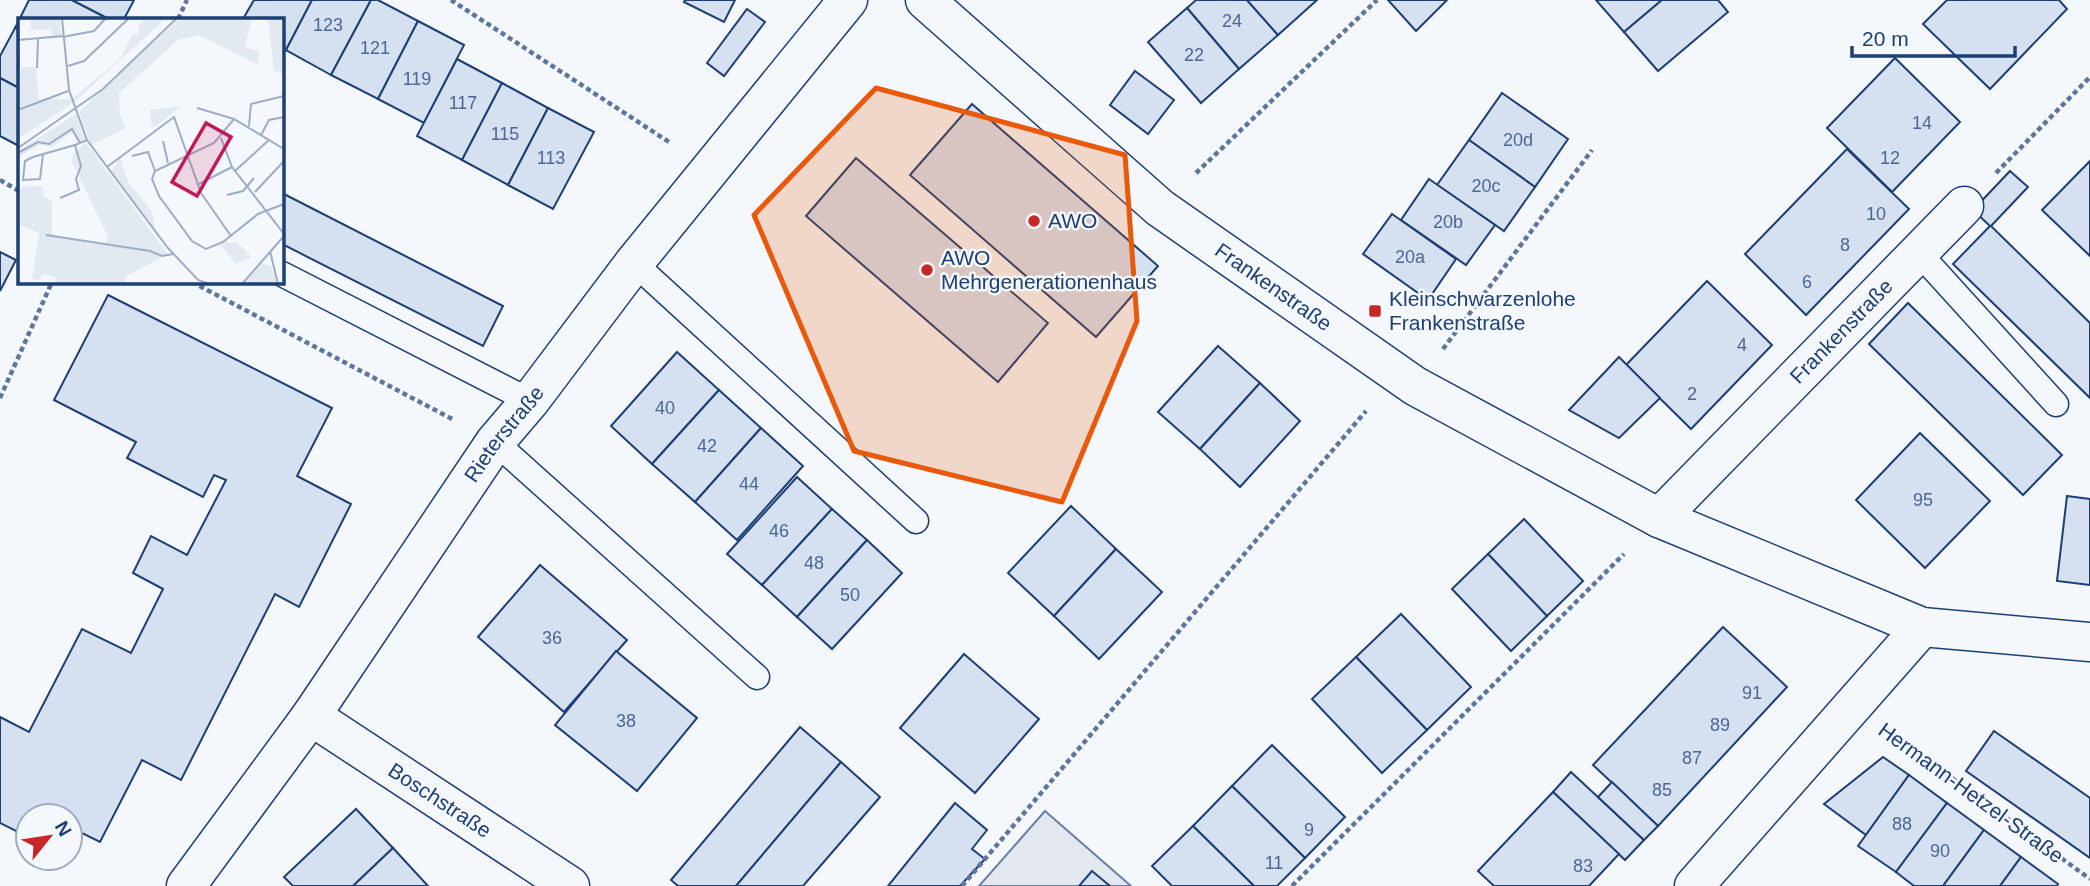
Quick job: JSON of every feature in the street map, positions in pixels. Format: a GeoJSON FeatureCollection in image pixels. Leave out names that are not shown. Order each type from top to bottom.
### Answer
{"type":"FeatureCollection","features":[{"type":"Feature","properties":{"kind":"street","name":"Rieterstraße"},"geometry":{"type":"LineString","coordinates":[[187,886],[312,716],[495,442],[530,401],[634,263],[848,0]]}},
{"type":"Feature","properties":{"kind":"street","name":"Frankenstraße"},"geometry":{"type":"LineString","coordinates":[[925,0],[1160,208],[1405,381],[1659,518],[1922,627]]}},
{"type":"Feature","properties":{"kind":"street","name":"Frankenstraße"},"geometry":{"type":"LineString","coordinates":[[1659,518],[1964,206]]}},
{"type":"Feature","properties":{"kind":"street"},"geometry":{"type":"LineString","coordinates":[[1694,886],[1922,627],[2090,642]]}},
{"type":"Feature","properties":{"kind":"street","name":"Boschstraße"},"geometry":{"type":"LineString","coordinates":[[312,716],[570,886]]}},
{"type":"Feature","properties":{"kind":"lane"},"geometry":{"type":"LineString","coordinates":[[1918,252],[2056,404]]}},
{"type":"Feature","properties":{"kind":"lane"},"geometry":{"type":"LineString","coordinates":[[634,263],[916,521]]}},
{"type":"Feature","properties":{"kind":"lane"},"geometry":{"type":"LineString","coordinates":[[284,275],[530,401]]}},
{"type":"Feature","properties":{"kind":"lane"},"geometry":{"type":"LineString","coordinates":[[495,442],[757,677]]}},
{"type":"Feature","properties":{"kind":"path"},"geometry":{"type":"LineString","coordinates":[[178,18],[187,0]]}},
{"type":"Feature","properties":{"kind":"path"},"geometry":{"type":"LineString","coordinates":[[451,0],[710,170]]}},
{"type":"Feature","properties":{"kind":"path"},"geometry":{"type":"LineString","coordinates":[[1160,208],[1377,0]]}},
{"type":"Feature","properties":{"kind":"path"},"geometry":{"type":"LineString","coordinates":[[1964,206],[2090,76]]}},
{"type":"Feature","properties":{"kind":"path"},"geometry":{"type":"LineString","coordinates":[[962,886],[1405,381],[1592,150]]}},
{"type":"Feature","properties":{"kind":"path"},"geometry":{"type":"LineString","coordinates":[[0,180],[18,190]]}},
{"type":"Feature","properties":{"kind":"path"},"geometry":{"type":"LineString","coordinates":[[0,398],[51,284]]}},
{"type":"Feature","properties":{"kind":"path"},"geometry":{"type":"LineString","coordinates":[[196,284],[495,442]]}},
{"type":"Feature","properties":{"kind":"path"},"geometry":{"type":"LineString","coordinates":[[1292,886],[1659,518]]}},
{"type":"Feature","properties":{"kind":"path","name":"Hermann-Hetzel-Straße"},"geometry":{"type":"LineString","coordinates":[[1852,706],[2090,879]]}},
{"type":"Feature","properties":{"kind":"highlighted area"},"geometry":{"type":"Polygon","coordinates":[[[876,88],[1125,155],[1137,321],[1062,502],[854,451],[754,215],[876,88]]]}},
{"type":"Feature","properties":{"kind":"shaded area"},"geometry":{"type":"Polygon","coordinates":[[[1045,811],[1131,886],[979,886],[1045,811]]]}},
{"type":"Feature","properties":{"kind":"building"},"geometry":{"type":"Polygon","coordinates":[[[29,0],[72,0],[107,18],[20,18],[29,0]]]}},
{"type":"Feature","properties":{"kind":"building"},"geometry":{"type":"Polygon","coordinates":[[[72,0],[134,0],[125,18],[107,18],[72,0]]]}},
{"type":"Feature","properties":{"kind":"building"},"geometry":{"type":"Polygon","coordinates":[[[254,0],[312,0],[286,50],[284,18],[244,18],[254,0]]]}},
{"type":"Feature","properties":{"kind":"building"},"geometry":{"type":"Polygon","coordinates":[[[312,0],[371,0],[331,75],[286,50],[312,0]]]}},
{"type":"Feature","properties":{"kind":"building"},"geometry":{"type":"Polygon","coordinates":[[[371,0],[378,0],[418,21],[378,99],[331,75],[371,0]]]}},
{"type":"Feature","properties":{"kind":"building"},"geometry":{"type":"Polygon","coordinates":[[[735,0],[724,22],[684,2],[735,0]]]}},
{"type":"Feature","properties":{"kind":"building"},"geometry":{"type":"Polygon","coordinates":[[[1196,0],[1247,0],[1278,35],[1239,69],[1187,8],[1196,0]]]}},
{"type":"Feature","properties":{"kind":"building"},"geometry":{"type":"Polygon","coordinates":[[[1247,0],[1317,0],[1278,35],[1247,0]]]}},
{"type":"Feature","properties":{"kind":"building"},"geometry":{"type":"Polygon","coordinates":[[[1388,0],[1447,0],[1416,31],[1388,0]]]}},
{"type":"Feature","properties":{"kind":"building"},"geometry":{"type":"Polygon","coordinates":[[[1596,0],[1662,0],[1624,32],[1596,0]]]}},
{"type":"Feature","properties":{"kind":"building"},"geometry":{"type":"Polygon","coordinates":[[[1662,0],[1718,0],[1728,12],[1658,71],[1624,32],[1662,0]]]}},
{"type":"Feature","properties":{"kind":"building"},"geometry":{"type":"Polygon","coordinates":[[[1947,0],[2059,0],[2067,9],[1990,89],[1923,24],[1947,0]]]}},
{"type":"Feature","properties":{"kind":"building"},"geometry":{"type":"Polygon","coordinates":[[[1187,8],[1239,69],[1201,103],[1148,42],[1187,8]]]}},
{"type":"Feature","properties":{"kind":"building"},"geometry":{"type":"Polygon","coordinates":[[[747,9],[765,22],[724,76],[707,63],[747,9]]]}},
{"type":"Feature","properties":{"kind":"building"},"geometry":{"type":"Polygon","coordinates":[[[418,21],[464,45],[424,123],[378,99],[418,21]]]}},
{"type":"Feature","properties":{"kind":"building"},"geometry":{"type":"Polygon","coordinates":[[[15,28],[18,30],[18,87],[0,78],[0,56],[15,28]]]}},
{"type":"Feature","properties":{"kind":"building"},"geometry":{"type":"Polygon","coordinates":[[[1895,58],[1960,122],[1892,192],[1827,128],[1895,58]]]}},
{"type":"Feature","properties":{"kind":"building"},"geometry":{"type":"Polygon","coordinates":[[[457,59],[502,83],[462,160],[417,136],[457,59]]]}},
{"type":"Feature","properties":{"kind":"building"},"geometry":{"type":"Polygon","coordinates":[[[1135,71],[1174,100],[1148,134],[1110,105],[1135,71]]]}},
{"type":"Feature","properties":{"kind":"building"},"geometry":{"type":"Polygon","coordinates":[[[0,78],[18,87],[18,145],[0,136],[0,78]]]}},
{"type":"Feature","properties":{"kind":"building"},"geometry":{"type":"Polygon","coordinates":[[[502,83],[548,108],[508,185],[462,160],[502,83]]]}},
{"type":"Feature","properties":{"kind":"building"},"geometry":{"type":"Polygon","coordinates":[[[1502,93],[1568,139],[1535,187],[1469,140],[1502,93]]]}},
{"type":"Feature","properties":{"kind":"building","name":"AWO"},"geometry":{"type":"Polygon","coordinates":[[[972,104],[1158,266],[1096,337],[910,175],[972,104]]]}},
{"type":"Feature","properties":{"kind":"building"},"geometry":{"type":"Polygon","coordinates":[[[548,108],[594,132],[553,209],[508,185],[548,108]]]}},
{"type":"Feature","properties":{"kind":"building"},"geometry":{"type":"Polygon","coordinates":[[[1469,140],[1535,187],[1504,231],[1437,185],[1469,140]]]}},
{"type":"Feature","properties":{"kind":"building"},"geometry":{"type":"Polygon","coordinates":[[[1847,149],[1909,209],[1806,315],[1745,254],[1847,149]]]}},
{"type":"Feature","properties":{"kind":"building","name":"AWO Mehrgenerationenhaus"},"geometry":{"type":"Polygon","coordinates":[[[856,158],[1048,323],[998,382],[806,216],[856,158]]]}},
{"type":"Feature","properties":{"kind":"building"},"geometry":{"type":"Polygon","coordinates":[[[2090,161],[2090,256],[2042,210],[2090,161]]]}},
{"type":"Feature","properties":{"kind":"building"},"geometry":{"type":"Polygon","coordinates":[[[2010,171],[2028,187],[1991,226],[2090,323],[2090,398],[1953,264],[1990,226],[1973,210],[2010,171]]]}},
{"type":"Feature","properties":{"kind":"building"},"geometry":{"type":"Polygon","coordinates":[[[1429,179],[1495,225],[1466,265],[1401,220],[1429,179]]]}},
{"type":"Feature","properties":{"kind":"building"},"geometry":{"type":"Polygon","coordinates":[[[284,194],[503,306],[483,346],[284,245],[284,194]]]}},
{"type":"Feature","properties":{"kind":"building"},"geometry":{"type":"Polygon","coordinates":[[[1392,214],[1456,259],[1428,300],[1363,254],[1392,214]]]}},
{"type":"Feature","properties":{"kind":"building"},"geometry":{"type":"Polygon","coordinates":[[[0,252],[16,260],[0,291],[0,252]]]}},
{"type":"Feature","properties":{"kind":"building"},"geometry":{"type":"Polygon","coordinates":[[[1707,281],[1772,345],[1691,429],[1626,365],[1707,281]]]}},
{"type":"Feature","properties":{"kind":"building"},"geometry":{"type":"Polygon","coordinates":[[[108,295],[332,408],[297,476],[351,504],[299,607],[275,594],[181,780],[142,760],[100,842],[84,834],[84,802],[14,802],[14,830],[0,823],[0,717],[29,732],[82,629],[131,653],[163,589],[133,573],[151,536],[187,555],[226,480],[214,475],[203,497],[127,458],[136,442],[54,400],[108,295]]]}},
{"type":"Feature","properties":{"kind":"building"},"geometry":{"type":"Polygon","coordinates":[[[1908,303],[2062,455],[2023,495],[1869,344],[1908,303]]]}},
{"type":"Feature","properties":{"kind":"building"},"geometry":{"type":"Polygon","coordinates":[[[1218,346],[1260,383],[1200,449],[1158,412],[1218,346]]]}},
{"type":"Feature","properties":{"kind":"building"},"geometry":{"type":"Polygon","coordinates":[[[677,352],[719,390],[652,464],[611,426],[677,352]]]}},
{"type":"Feature","properties":{"kind":"building"},"geometry":{"type":"Polygon","coordinates":[[[1619,357],[1660,398],[1619,438],[1569,410],[1619,357]]]}},
{"type":"Feature","properties":{"kind":"building"},"geometry":{"type":"Polygon","coordinates":[[[1260,383],[1300,421],[1240,487],[1200,449],[1260,383]]]}},
{"type":"Feature","properties":{"kind":"building"},"geometry":{"type":"Polygon","coordinates":[[[719,390],[761,428],[695,502],[652,464],[719,390]]]}},
{"type":"Feature","properties":{"kind":"building"},"geometry":{"type":"Polygon","coordinates":[[[761,428],[803,466],[737,540],[695,502],[761,428]]]}},
{"type":"Feature","properties":{"kind":"building"},"geometry":{"type":"Polygon","coordinates":[[[1920,433],[1990,501],[1925,568],[1856,500],[1920,433]]]}},
{"type":"Feature","properties":{"kind":"building"},"geometry":{"type":"Polygon","coordinates":[[[797,477],[832,509],[762,585],[727,554],[797,477]]]}},
{"type":"Feature","properties":{"kind":"building"},"geometry":{"type":"Polygon","coordinates":[[[2067,496],[2090,499],[2090,585],[2057,581],[2067,496]]]}},
{"type":"Feature","properties":{"kind":"building"},"geometry":{"type":"Polygon","coordinates":[[[1071,506],[1116,549],[1054,616],[1008,573],[1071,506]]]}},
{"type":"Feature","properties":{"kind":"building"},"geometry":{"type":"Polygon","coordinates":[[[832,509],[867,540],[797,617],[762,585],[832,509]]]}},
{"type":"Feature","properties":{"kind":"building"},"geometry":{"type":"Polygon","coordinates":[[[1524,519],[1583,581],[1547,616],[1488,554],[1524,519]]]}},
{"type":"Feature","properties":{"kind":"building"},"geometry":{"type":"Polygon","coordinates":[[[867,540],[902,573],[832,649],[797,617],[867,540]]]}},
{"type":"Feature","properties":{"kind":"building"},"geometry":{"type":"Polygon","coordinates":[[[1116,549],[1162,592],[1099,659],[1054,616],[1116,549]]]}},
{"type":"Feature","properties":{"kind":"building"},"geometry":{"type":"Polygon","coordinates":[[[1488,554],[1547,616],[1511,651],[1452,589],[1488,554]]]}},
{"type":"Feature","properties":{"kind":"building"},"geometry":{"type":"Polygon","coordinates":[[[540,565],[627,640],[564,712],[478,637],[540,565]]]}},
{"type":"Feature","properties":{"kind":"building"},"geometry":{"type":"Polygon","coordinates":[[[1401,614],[1471,687],[1427,730],[1356,657],[1401,614]]]}},
{"type":"Feature","properties":{"kind":"building"},"geometry":{"type":"Polygon","coordinates":[[[1723,627],[1787,687],[1658,826],[1593,765],[1723,627]]]}},
{"type":"Feature","properties":{"kind":"building"},"geometry":{"type":"Polygon","coordinates":[[[616,651],[697,718],[637,791],[555,725],[616,651]]]}},
{"type":"Feature","properties":{"kind":"building"},"geometry":{"type":"Polygon","coordinates":[[[964,654],[1039,719],[975,793],[900,728],[964,654]]]}},
{"type":"Feature","properties":{"kind":"building"},"geometry":{"type":"Polygon","coordinates":[[[1356,657],[1427,730],[1382,773],[1312,699],[1356,657]]]}},
{"type":"Feature","properties":{"kind":"building"},"geometry":{"type":"Polygon","coordinates":[[[800,727],[841,762],[736,886],[678,886],[671,880],[800,727]]]}},
{"type":"Feature","properties":{"kind":"building"},"geometry":{"type":"Polygon","coordinates":[[[1994,731],[2090,798],[2090,858],[1966,771],[1994,731]]]}},
{"type":"Feature","properties":{"kind":"building"},"geometry":{"type":"Polygon","coordinates":[[[1272,745],[1345,817],[1305,858],[1232,786],[1272,745]]]}},
{"type":"Feature","properties":{"kind":"building"},"geometry":{"type":"Polygon","coordinates":[[[1883,757],[1909,775],[1866,835],[1824,804],[1883,757]]]}},
{"type":"Feature","properties":{"kind":"building"},"geometry":{"type":"Polygon","coordinates":[[[841,762],[880,797],[803,886],[736,886],[841,762]]]}},
{"type":"Feature","properties":{"kind":"building"},"geometry":{"type":"Polygon","coordinates":[[[1571,772],[1644,840],[1625,860],[1553,792],[1571,772]]]}},
{"type":"Feature","properties":{"kind":"building"},"geometry":{"type":"Polygon","coordinates":[[[1909,775],[1947,803],[1896,872],[1858,846],[1909,775]]]}},
{"type":"Feature","properties":{"kind":"building"},"geometry":{"type":"Polygon","coordinates":[[[1612,782],[1658,826],[1644,840],[1598,797],[1612,782]]]}},
{"type":"Feature","properties":{"kind":"building"},"geometry":{"type":"Polygon","coordinates":[[[1232,786],[1305,858],[1277,886],[1254,886],[1193,826],[1232,786]]]}},
{"type":"Feature","properties":{"kind":"building"},"geometry":{"type":"Polygon","coordinates":[[[1553,792],[1619,854],[1589,886],[1494,886],[1478,871],[1553,792]]]}},
{"type":"Feature","properties":{"kind":"building"},"geometry":{"type":"Polygon","coordinates":[[[955,803],[987,830],[972,849],[985,859],[960,886],[888,886],[955,803]]]}},
{"type":"Feature","properties":{"kind":"building"},"geometry":{"type":"Polygon","coordinates":[[[1947,803],[1984,830],[1943,886],[1914,886],[1896,872],[1947,803]]]}},
{"type":"Feature","properties":{"kind":"building"},"geometry":{"type":"Polygon","coordinates":[[[356,809],[393,848],[353,886],[293,886],[284,877],[356,809]]]}},
{"type":"Feature","properties":{"kind":"building"},"geometry":{"type":"Polygon","coordinates":[[[1193,826],[1254,886],[1172,886],[1152,866],[1193,826]]]}},
{"type":"Feature","properties":{"kind":"building"},"geometry":{"type":"Polygon","coordinates":[[[1984,830],[2021,857],[2000,886],[1943,886],[1984,830]]]}},
{"type":"Feature","properties":{"kind":"building"},"geometry":{"type":"Polygon","coordinates":[[[393,848],[428,886],[353,886],[393,848]]]}},
{"type":"Feature","properties":{"kind":"building"},"geometry":{"type":"Polygon","coordinates":[[[2021,857],[2058,884],[2057,886],[2000,886],[2021,857]]]}},
{"type":"Feature","properties":{"kind":"building"},"geometry":{"type":"Polygon","coordinates":[[[1092,871],[1110,886],[1079,886],[1092,871]]]}},
{"type":"Feature","properties":{"kind":"place","name":"AWO"},"geometry":{"type":"Point","coordinates":[1034,221]}},
{"type":"Feature","properties":{"kind":"place","name":"AWO Mehrgenerationenhaus"},"geometry":{"type":"Point","coordinates":[927,270]}},
{"type":"Feature","properties":{"kind":"place","name":"Kleinschwarzenlohe Frankenstraße"},"geometry":{"type":"Point","coordinates":[1375,311]}}]}
